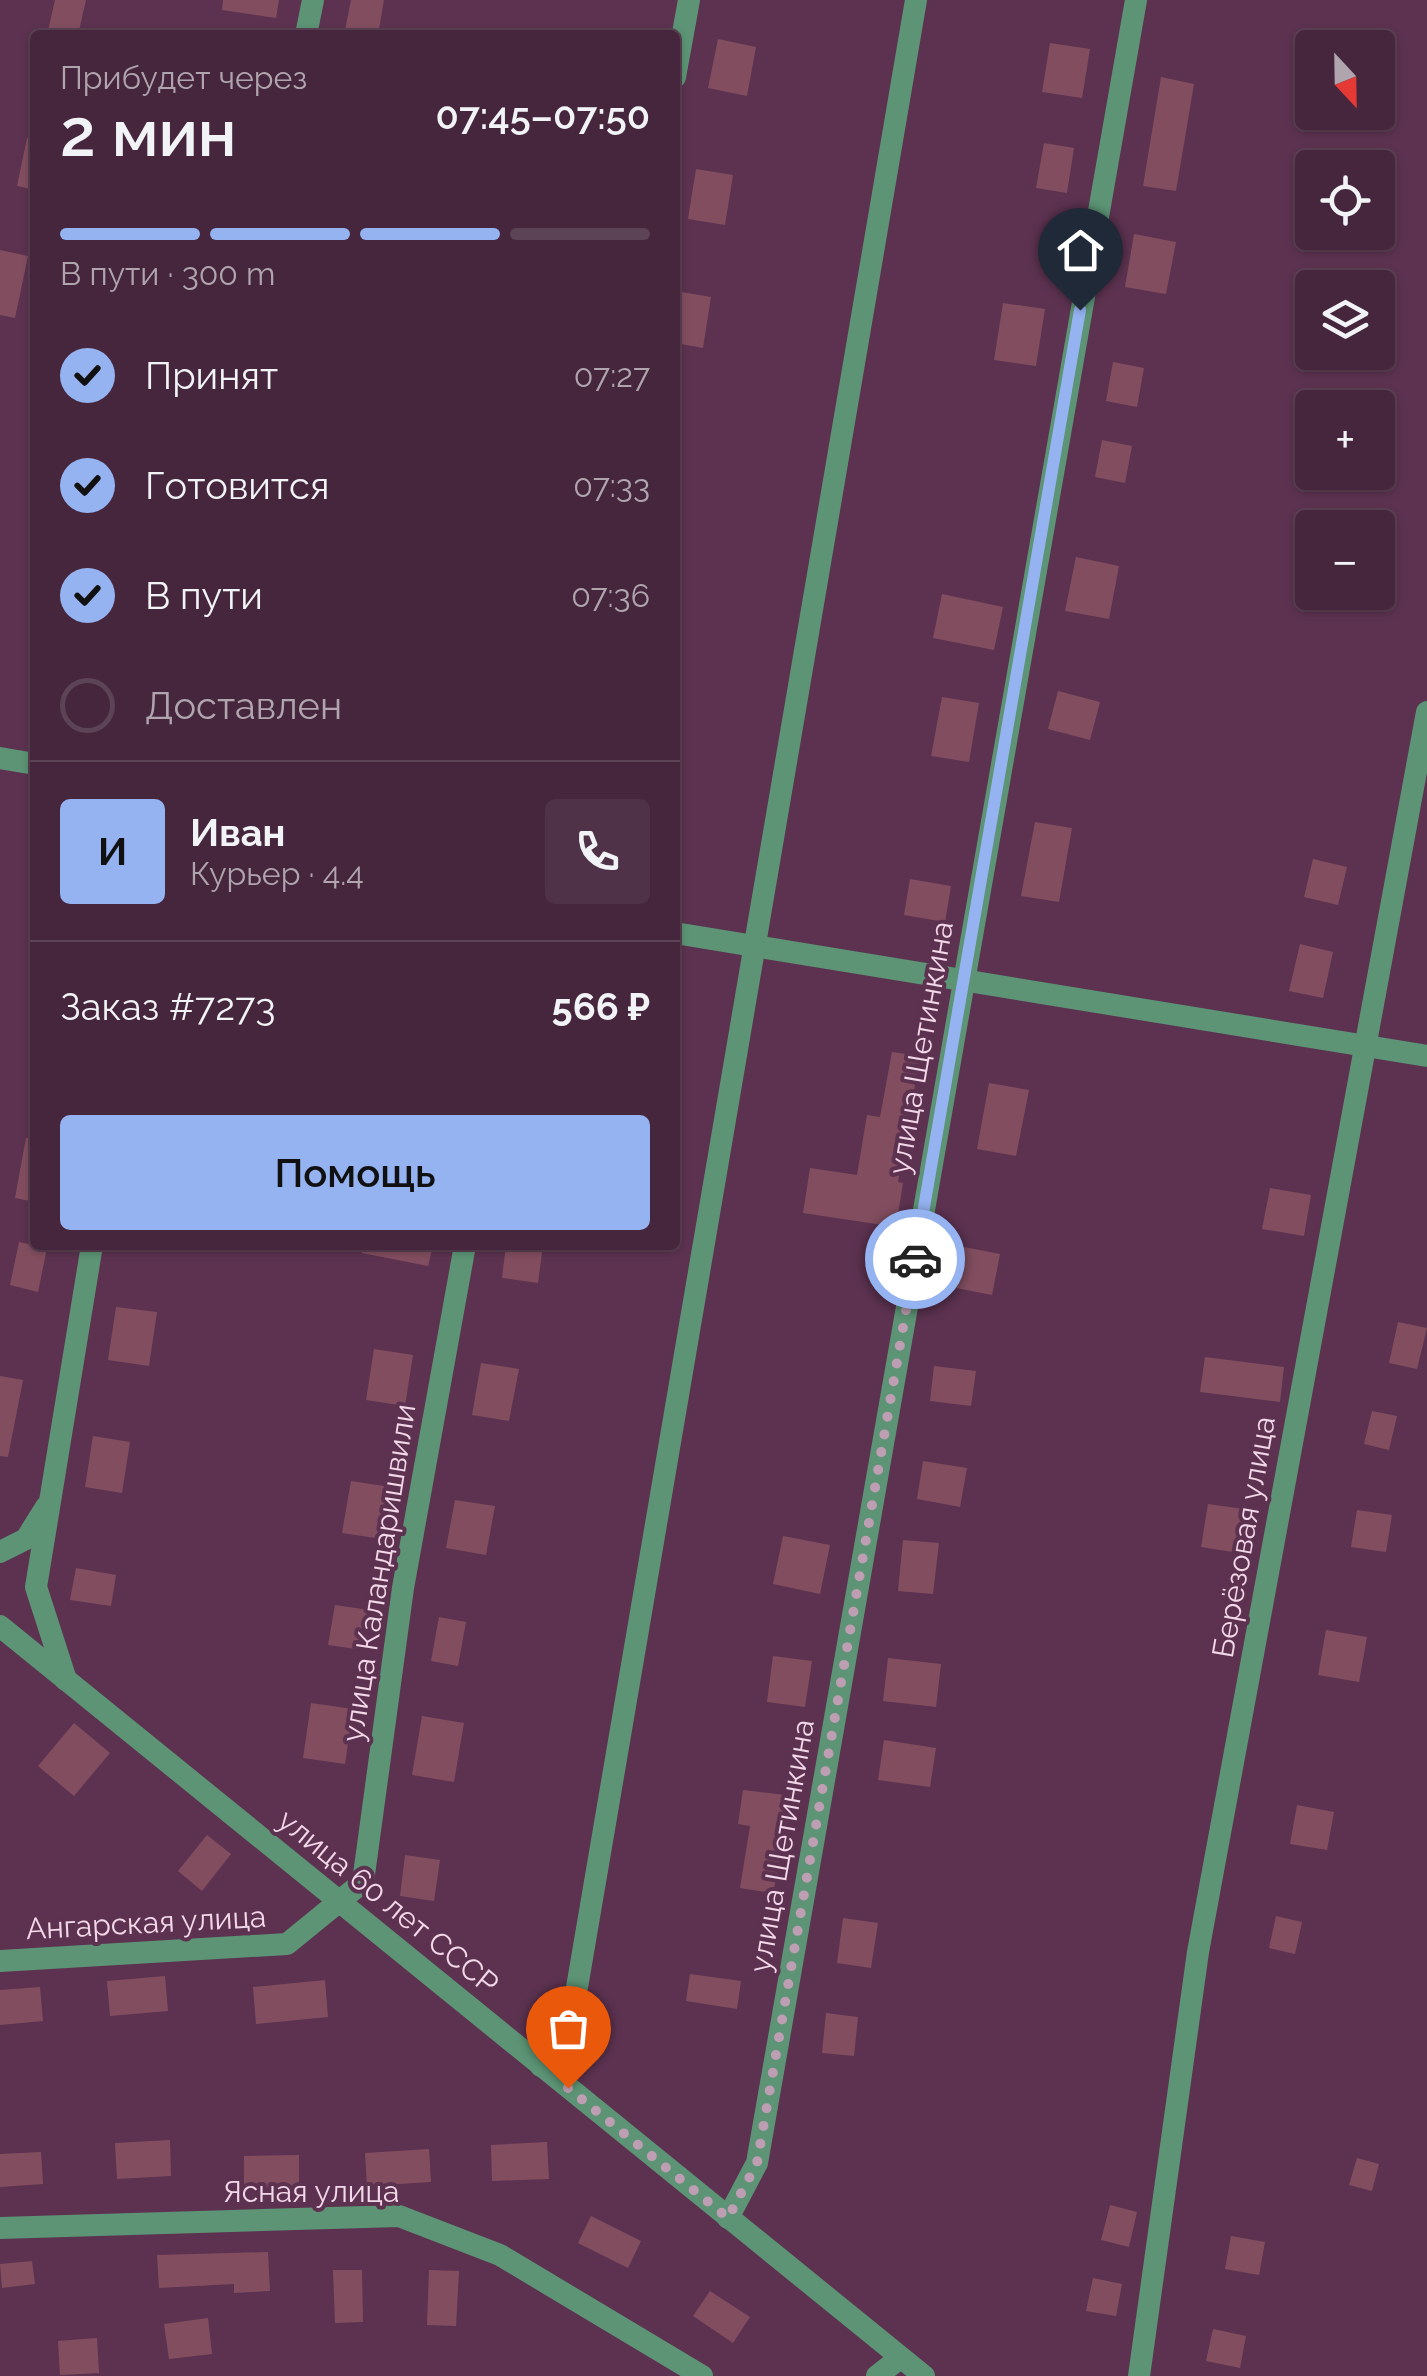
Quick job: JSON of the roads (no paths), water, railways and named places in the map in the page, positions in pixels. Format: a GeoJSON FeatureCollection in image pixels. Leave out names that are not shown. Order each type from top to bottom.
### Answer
{"type":"FeatureCollection","features":[{"type":"Feature","properties":{"kind":"street"},"geometry":{"type":"LineString","coordinates":[[307,30],[312,0]]}},
{"type":"Feature","properties":{"kind":"street"},"geometry":{"type":"LineString","coordinates":[[680,50],[689,0]]}},
{"type":"Feature","properties":{"kind":"street"},"geometry":{"type":"LineString","coordinates":[[541,2066],[574,2005],[916,0]]}},
{"type":"Feature","properties":{"kind":"street","name":"улица Щетинкина"},"geometry":{"type":"LineString","coordinates":[[728,2218],[757,2163],[1136,0]]}},
{"type":"Feature","properties":{"kind":"street","name":"Берёзовая улица"},"geometry":{"type":"LineString","coordinates":[[1139,2376],[1198,1952],[1427,712]]}},
{"type":"Feature","properties":{"kind":"street"},"geometry":{"type":"LineString","coordinates":[[0,758],[30,763]]}},
{"type":"Feature","properties":{"kind":"street"},"geometry":{"type":"LineString","coordinates":[[680,934],[1427,1056]]}},
{"type":"Feature","properties":{"kind":"street"},"geometry":{"type":"LineString","coordinates":[[66,1680],[36,1587],[91,1250]]}},
{"type":"Feature","properties":{"kind":"street","name":"улица Каландаришвили"},"geometry":{"type":"LineString","coordinates":[[340,1902],[362,1882],[403,1588],[463,1250]]}},
{"type":"Feature","properties":{"kind":"street"},"geometry":{"type":"LineString","coordinates":[[0,1552],[26,1539],[50,1500]]}},
{"type":"Feature","properties":{"kind":"street","name":"улица 60 лет СССР"},"geometry":{"type":"LineString","coordinates":[[0,1626],[924,2376]]}},
{"type":"Feature","properties":{"kind":"street","name":"Ангарская улица"},"geometry":{"type":"LineString","coordinates":[[0,1961],[287,1944],[340,1902]]}},
{"type":"Feature","properties":{"kind":"street","name":"Ясная улица"},"geometry":{"type":"LineString","coordinates":[[0,2228],[399,2216],[500,2255],[702,2376]]}},
{"type":"Feature","properties":{"kind":"street"},"geometry":{"type":"LineString","coordinates":[[877,2376],[900,2358]]}}]}
